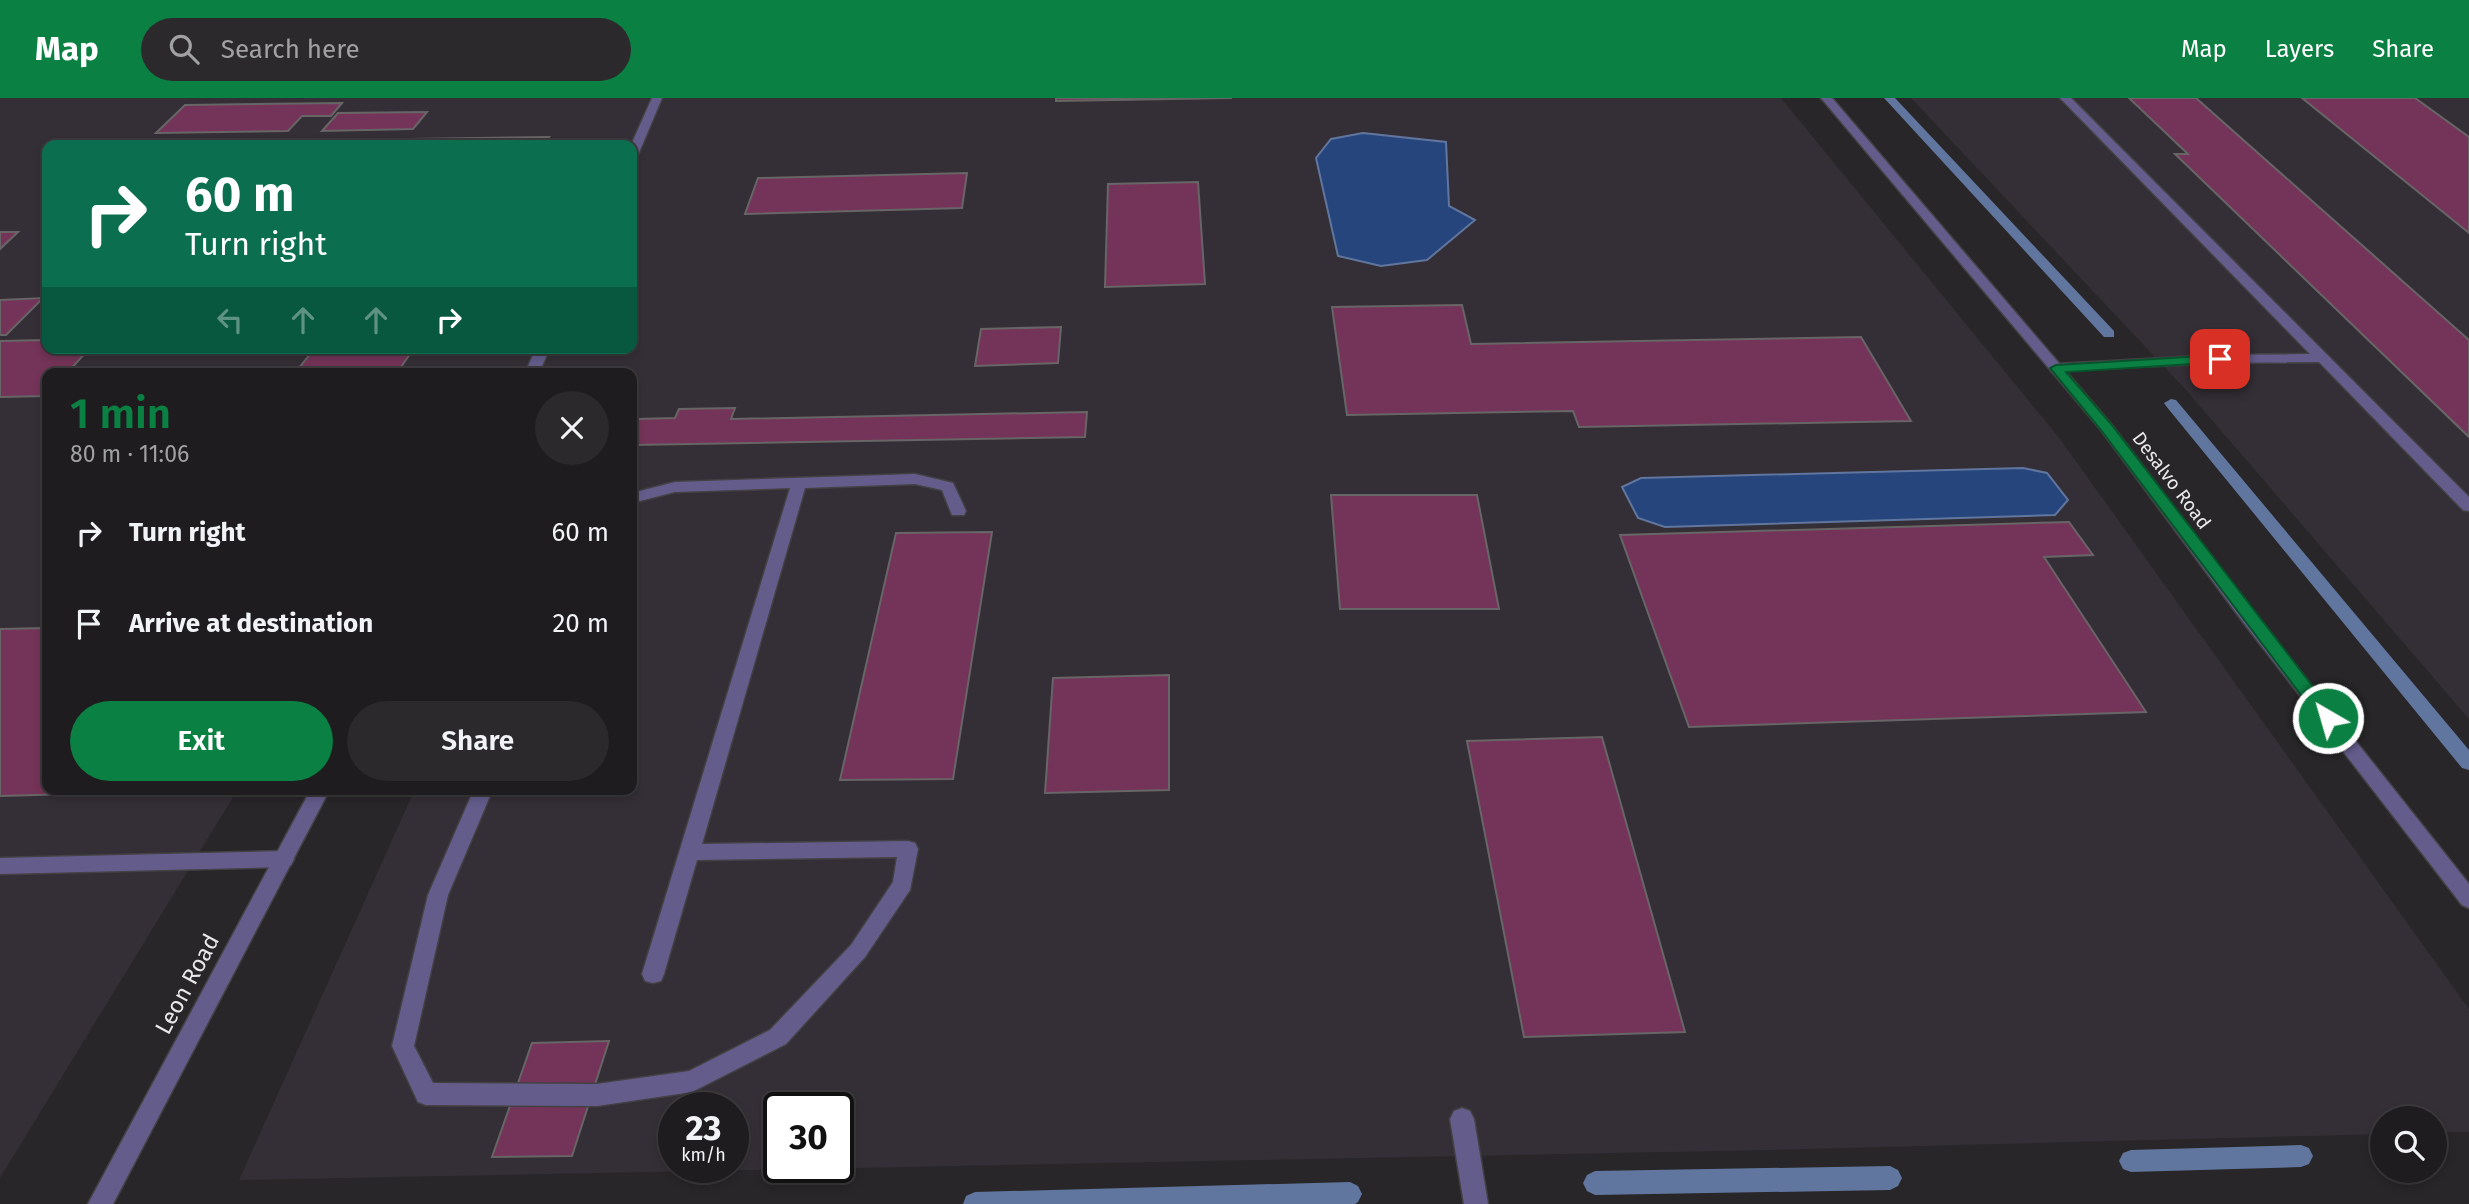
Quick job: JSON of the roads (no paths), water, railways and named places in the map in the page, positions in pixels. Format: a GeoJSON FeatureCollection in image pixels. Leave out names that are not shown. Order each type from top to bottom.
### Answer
{"type":"FeatureCollection","features":[{"type":"Feature","properties":{"kind":"street"},"geometry":{"type":"LineString","coordinates":[[637,144],[657,98]]}},
{"type":"Feature","properties":{"kind":"street","name":"Desalvo Road"},"geometry":{"type":"LineString","coordinates":[[1826,98],[2106,427],[2249,618],[2469,899]]}},
{"type":"Feature","properties":{"kind":"street"},"geometry":{"type":"LineString","coordinates":[[2065,98],[2469,506]]}},
{"type":"Feature","properties":{"kind":"street"},"geometry":{"type":"LineString","coordinates":[[2056,368],[2220,359],[2322,358]]}},
{"type":"Feature","properties":{"kind":"street"},"geometry":{"type":"LineString","coordinates":[[637,497],[675,487],[915,479],[948,487],[958,511]]}},
{"type":"Feature","properties":{"kind":"street"},"geometry":{"type":"LineString","coordinates":[[653,974],[799,483]]}},
{"type":"Feature","properties":{"kind":"street","name":"Leon Road"},"geometry":{"type":"LineString","coordinates":[[100,1204],[318,795]]}},
{"type":"Feature","properties":{"kind":"street"},"geometry":{"type":"LineString","coordinates":[[481,795],[438,894],[403,1046],[426,1094],[597,1095],[692,1081],[778,1037],[858,951],[903,884],[908,849],[689,852]]}},
{"type":"Feature","properties":{"kind":"street"},"geometry":{"type":"LineString","coordinates":[[0,866],[284,859]]}},
{"type":"Feature","properties":{"kind":"street"},"geometry":{"type":"LineString","coordinates":[[1462,1119],[1476,1204]]}},
{"type":"Feature","properties":{"kind":"water"},"geometry":{"type":"Polygon","coordinates":[[[1363,133],[1446,142],[1449,206],[1475,220],[1427,260],[1381,266],[1338,256],[1316,158],[1331,139],[1363,133]]]}},
{"type":"Feature","properties":{"kind":"water"},"geometry":{"type":"Polygon","coordinates":[[[2023,468],[2047,473],[2068,500],[2055,515],[1665,527],[1638,518],[1622,487],[1641,478],[2023,468]]]}},
{"type":"Feature","properties":{"kind":"waterway"},"geometry":{"type":"LineString","coordinates":[[1889,98],[2109,334]]}},
{"type":"Feature","properties":{"kind":"waterway"},"geometry":{"type":"LineString","coordinates":[[2171,403],[2469,763]]}},
{"type":"Feature","properties":{"kind":"waterway"},"geometry":{"type":"LineString","coordinates":[[2131,1161],[2301,1156]]}},
{"type":"Feature","properties":{"kind":"waterway"},"geometry":{"type":"LineString","coordinates":[[1595,1183],[1890,1178]]}},
{"type":"Feature","properties":{"kind":"waterway"},"geometry":{"type":"LineString","coordinates":[[975,1204],[1350,1194]]}}]}
